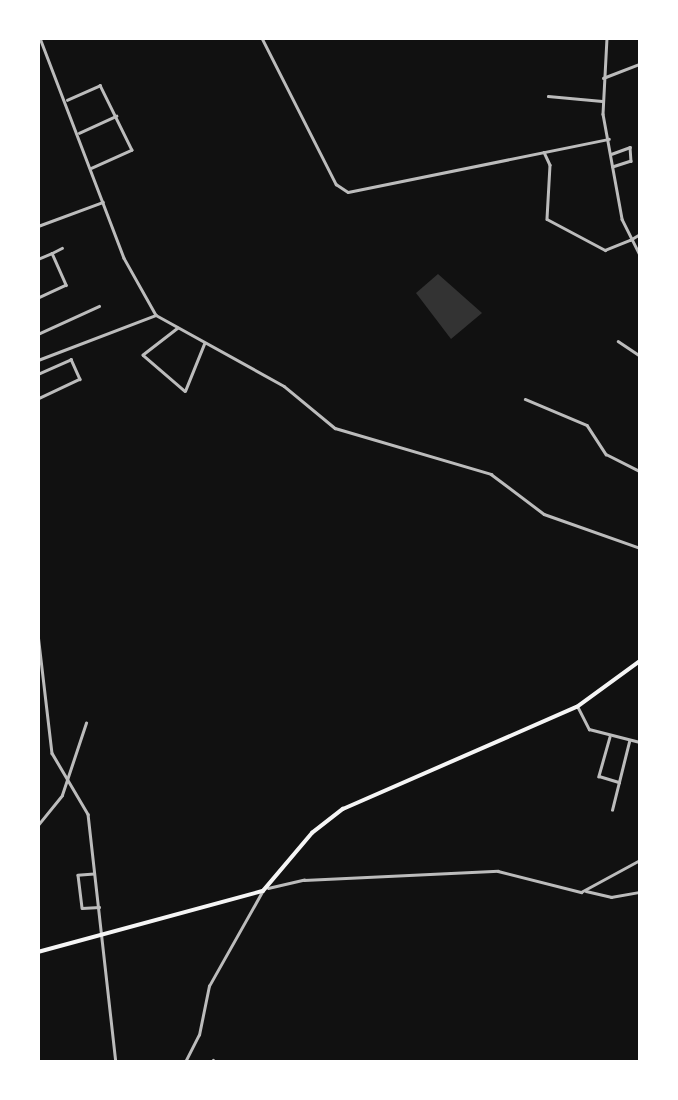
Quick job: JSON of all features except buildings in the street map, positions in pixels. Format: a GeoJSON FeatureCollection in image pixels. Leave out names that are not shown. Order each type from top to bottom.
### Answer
{"type":"FeatureCollection","features":[{"type":"Feature","properties":{"kind":"main road"},"geometry":{"type":"LineString","coordinates":[[38,952],[263,891],[312,833],[343,809],[456,765],[577,707],[639,661]]}},
{"type":"Feature","properties":{"kind":"street"},"geometry":{"type":"LineString","coordinates":[[40,38],[67,100],[137,289],[156,315],[204,344],[285,386],[335,428],[491,474],[544,514],[639,548]]}},
{"type":"Feature","properties":{"kind":"street"},"geometry":{"type":"LineString","coordinates":[[262,38],[336,184],[348,192],[609,139]]}},
{"type":"Feature","properties":{"kind":"street"},"geometry":{"type":"LineString","coordinates":[[607,38],[602,101],[613,167],[630,240],[639,255]]}},
{"type":"Feature","properties":{"kind":"street"},"geometry":{"type":"LineString","coordinates":[[603,78],[639,64]]}},
{"type":"Feature","properties":{"kind":"street"},"geometry":{"type":"LineString","coordinates":[[67,100],[100,85],[132,150],[92,168]]}},
{"type":"Feature","properties":{"kind":"street"},"geometry":{"type":"LineString","coordinates":[[548,96],[602,101]]}},
{"type":"Feature","properties":{"kind":"street"},"geometry":{"type":"LineString","coordinates":[[79,133],[116,116]]}},
{"type":"Feature","properties":{"kind":"street"},"geometry":{"type":"LineString","coordinates":[[611,154],[630,147],[631,161],[613,167]]}},
{"type":"Feature","properties":{"kind":"street"},"geometry":{"type":"LineString","coordinates":[[544,152],[550,165],[547,219],[605,250],[639,234]]}},
{"type":"Feature","properties":{"kind":"street"},"geometry":{"type":"LineString","coordinates":[[38,226],[103,201]]}},
{"type":"Feature","properties":{"kind":"street"},"geometry":{"type":"LineString","coordinates":[[38,259],[62,248]]}},
{"type":"Feature","properties":{"kind":"street"},"geometry":{"type":"LineString","coordinates":[[38,298],[66,285],[52,253]]}},
{"type":"Feature","properties":{"kind":"street"},"geometry":{"type":"LineString","coordinates":[[38,334],[99,306]]}},
{"type":"Feature","properties":{"kind":"street"},"geometry":{"type":"LineString","coordinates":[[38,360],[156,315]]}},
{"type":"Feature","properties":{"kind":"street"},"geometry":{"type":"LineString","coordinates":[[178,328],[143,355],[185,391],[204,344]]}},
{"type":"Feature","properties":{"kind":"street"},"geometry":{"type":"LineString","coordinates":[[618,341],[639,356]]}},
{"type":"Feature","properties":{"kind":"street"},"geometry":{"type":"LineString","coordinates":[[38,374],[71,359],[80,379],[38,399]]}},
{"type":"Feature","properties":{"kind":"street"},"geometry":{"type":"LineString","coordinates":[[525,399],[587,425],[611,459],[639,471]]}},
{"type":"Feature","properties":{"kind":"street"},"geometry":{"type":"LineString","coordinates":[[38,634],[52,753],[88,814],[116,1062]]}},
{"type":"Feature","properties":{"kind":"street"},"geometry":{"type":"LineString","coordinates":[[577,707],[589,729],[639,743]]}},
{"type":"Feature","properties":{"kind":"street"},"geometry":{"type":"LineString","coordinates":[[38,825],[69,779],[86,723]]}},
{"type":"Feature","properties":{"kind":"street"},"geometry":{"type":"LineString","coordinates":[[610,737],[599,776],[619,782]]}},
{"type":"Feature","properties":{"kind":"street"},"geometry":{"type":"LineString","coordinates":[[612,810],[629,741]]}},
{"type":"Feature","properties":{"kind":"street"},"geometry":{"type":"LineString","coordinates":[[586,891],[639,860]]}},
{"type":"Feature","properties":{"kind":"street"},"geometry":{"type":"LineString","coordinates":[[268,888],[304,880],[498,871],[611,898],[639,892]]}},
{"type":"Feature","properties":{"kind":"street"},"geometry":{"type":"LineString","coordinates":[[94,873],[78,875],[82,908],[99,907]]}},
{"type":"Feature","properties":{"kind":"street"},"geometry":{"type":"LineString","coordinates":[[185,1062],[199,1035],[209,986],[263,891]]}},
{"type":"Feature","properties":{"kind":"shaded area"},"geometry":{"type":"Polygon","coordinates":[[[438,274],[482,313],[451,339],[416,293],[438,274]]]}}]}
